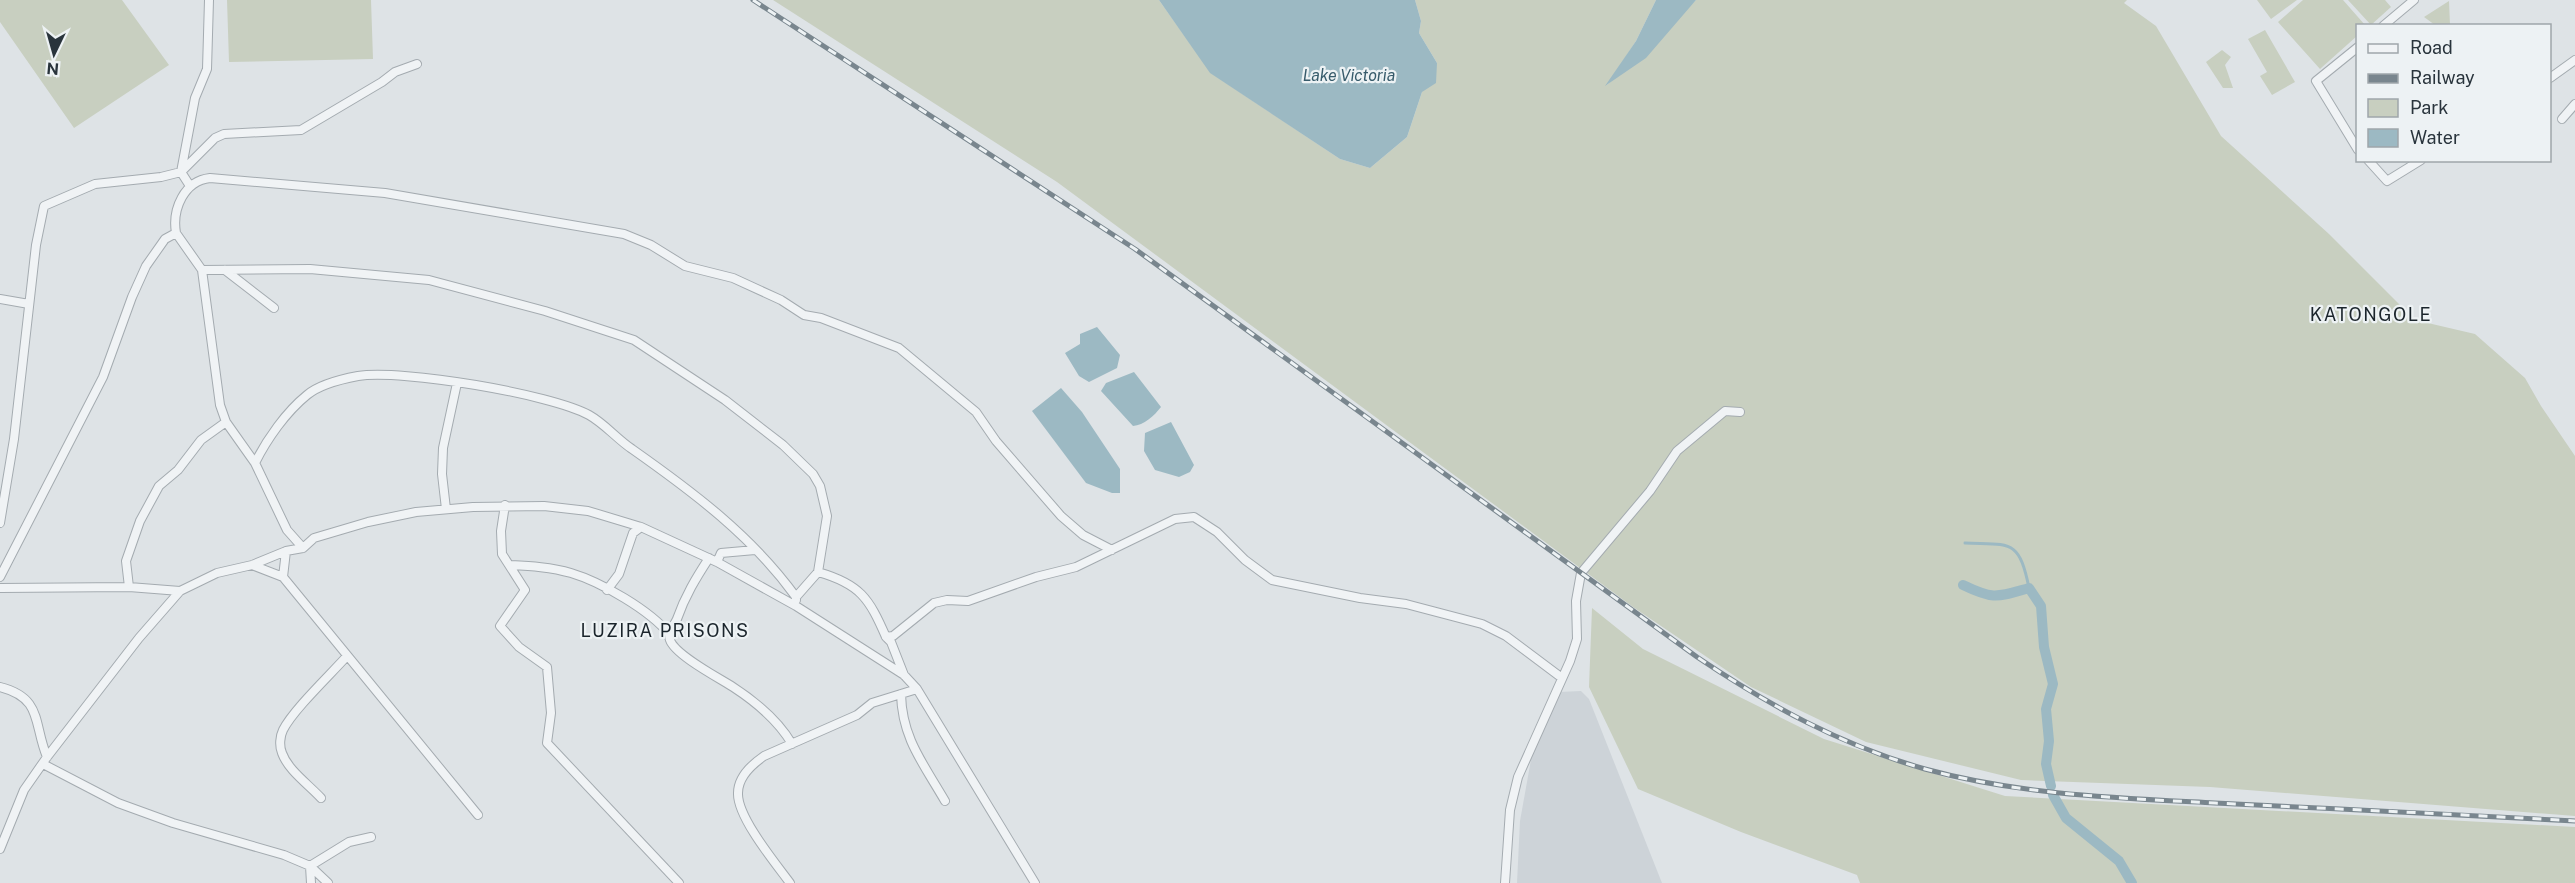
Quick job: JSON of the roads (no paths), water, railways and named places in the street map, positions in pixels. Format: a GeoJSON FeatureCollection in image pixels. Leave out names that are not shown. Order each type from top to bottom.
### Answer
{"type":"FeatureCollection","features":[{"type":"Feature","properties":{"kind":"street"},"geometry":{"type":"LineString","coordinates":[[190,186],[181,172],[195,98],[207,69],[209,0]]}},
{"type":"Feature","properties":{"kind":"street"},"geometry":{"type":"LineString","coordinates":[[2385,24],[2414,0]]}},
{"type":"Feature","properties":{"kind":"street"},"geometry":{"type":"LineString","coordinates":[[2356,49],[2316,81],[2356,147]]}},
{"type":"Feature","properties":{"kind":"street"},"geometry":{"type":"LineString","coordinates":[[2551,77],[2575,60]]}},
{"type":"Feature","properties":{"kind":"street"},"geometry":{"type":"LineString","coordinates":[[0,523],[14,439],[29,304],[40,219],[44,206],[95,184],[161,177],[181,172],[215,138],[224,134],[301,130],[395,72],[417,64]]}},
{"type":"Feature","properties":{"kind":"street"},"geometry":{"type":"LineString","coordinates":[[2562,119],[2575,104]]}},
{"type":"Feature","properties":{"kind":"street"},"geometry":{"type":"LineString","coordinates":[[2370,162],[2387,181],[2418,162]]}},
{"type":"Feature","properties":{"kind":"street"},"geometry":{"type":"LineString","coordinates":[[303,548],[287,530],[255,463],[226,422],[220,405],[202,270],[176,233],[174,222],[177,208],[190,186],[197,180],[210,178],[385,193],[624,234],[651,245],[685,266],[733,278],[781,300],[804,315],[821,318],[899,348],[976,412],[996,441],[1061,516],[1083,535],[1112,550]]}},
{"type":"Feature","properties":{"kind":"street"},"geometry":{"type":"LineString","coordinates":[[0,577],[103,377],[132,297],[146,266],[165,239],[176,233]]}},
{"type":"Feature","properties":{"kind":"street"},"geometry":{"type":"LineString","coordinates":[[202,270],[310,269],[429,280],[545,311],[634,340],[725,400],[783,445],[813,474],[824,494],[828,516],[818,572],[796,602]]}},
{"type":"Feature","properties":{"kind":"street"},"geometry":{"type":"LineString","coordinates":[[225,270],[274,308]]}},
{"type":"Feature","properties":{"kind":"street"},"geometry":{"type":"LineString","coordinates":[[0,299],[29,304]]}},
{"type":"Feature","properties":{"kind":"street"},"geometry":{"type":"LineString","coordinates":[[255,463],[267,439],[308,394],[333,382],[359,376],[392,375],[457,383],[559,403],[590,415],[630,448],[707,503],[732,524],[778,572],[796,602]]}},
{"type":"Feature","properties":{"kind":"street"},"geometry":{"type":"LineString","coordinates":[[446,509],[442,474],[443,448],[457,383]]}},
{"type":"Feature","properties":{"kind":"street"},"geometry":{"type":"LineString","coordinates":[[1505,883],[1510,810],[1518,777],[1577,639],[1576,601],[1581,573],[1650,491],[1677,451],[1725,411],[1740,412]]}},
{"type":"Feature","properties":{"kind":"street"},"geometry":{"type":"LineString","coordinates":[[129,587],[126,561],[140,521],[159,486],[178,470],[201,440],[226,422]]}},
{"type":"Feature","properties":{"kind":"street"},"geometry":{"type":"LineString","coordinates":[[505,505],[501,554],[525,590],[500,626],[519,647],[548,667],[551,713],[546,743],[678,883]]}},
{"type":"Feature","properties":{"kind":"street"},"geometry":{"type":"LineString","coordinates":[[0,849],[24,790],[139,638],[180,591],[217,573],[252,565],[286,551],[303,548],[315,538],[368,522],[416,512],[505,505],[588,511],[641,527],[796,602],[904,675],[917,689],[1035,883]]}},
{"type":"Feature","properties":{"kind":"street"},"geometry":{"type":"LineString","coordinates":[[886,637],[893,636],[934,603],[948,600],[968,601],[991,595],[1036,577],[1076,567],[1175,519],[1194,517],[1217,532],[1245,560],[1272,580],[1360,598],[1406,604],[1482,624],[1506,636],[1562,678]]}},
{"type":"Feature","properties":{"kind":"street"},"geometry":{"type":"LineString","coordinates":[[607,590],[618,574],[633,533],[641,527]]}},
{"type":"Feature","properties":{"kind":"street"},"geometry":{"type":"LineString","coordinates":[[755,550],[721,553],[713,560],[687,592],[670,640],[692,661],[734,687],[775,720],[792,744]]}},
{"type":"Feature","properties":{"kind":"street"},"geometry":{"type":"LineString","coordinates":[[283,577],[286,551]]}},
{"type":"Feature","properties":{"kind":"street"},"geometry":{"type":"LineString","coordinates":[[252,565],[283,577],[478,815]]}},
{"type":"Feature","properties":{"kind":"street"},"geometry":{"type":"LineString","coordinates":[[510,565],[534,566],[570,573],[607,590],[653,618],[670,635]]}},
{"type":"Feature","properties":{"kind":"street"},"geometry":{"type":"LineString","coordinates":[[818,572],[840,578],[864,596],[891,642],[904,675]]}},
{"type":"Feature","properties":{"kind":"street"},"geometry":{"type":"LineString","coordinates":[[0,588],[129,587],[180,591]]}},
{"type":"Feature","properties":{"kind":"street"},"geometry":{"type":"LineString","coordinates":[[653,618],[676,621]]}},
{"type":"Feature","properties":{"kind":"street"},"geometry":{"type":"LineString","coordinates":[[321,798],[289,765],[281,752],[280,741],[283,730],[293,717],[347,657]]}},
{"type":"Feature","properties":{"kind":"street"},"geometry":{"type":"LineString","coordinates":[[0,687],[12,690],[31,704],[45,761],[118,803],[173,823],[252,844],[310,866],[328,883]]}},
{"type":"Feature","properties":{"kind":"street"},"geometry":{"type":"LineString","coordinates":[[790,883],[752,829],[739,801],[740,783],[752,764],[811,734],[857,715],[872,703],[917,689]]}},
{"type":"Feature","properties":{"kind":"street"},"geometry":{"type":"LineString","coordinates":[[901,693],[902,716],[908,737],[945,801]]}},
{"type":"Feature","properties":{"kind":"street"},"geometry":{"type":"LineString","coordinates":[[310,866],[357,839],[371,837]]}},
{"type":"Feature","properties":{"kind":"street"},"geometry":{"type":"LineString","coordinates":[[310,866],[311,883]]}},
{"type":"Feature","properties":{"kind":"water","name":"Lake Victoria"},"geometry":{"type":"Polygon","coordinates":[[[1159,0],[1415,0],[1421,21],[1419,33],[1437,63],[1436,83],[1422,92],[1407,137],[1370,168],[1340,159],[1210,73],[1159,0]]]}},
{"type":"Feature","properties":{"kind":"water"},"geometry":{"type":"Polygon","coordinates":[[[1656,0],[1696,0],[1646,58],[1605,86],[1636,41],[1656,0]]]}},
{"type":"Feature","properties":{"kind":"water"},"geometry":{"type":"Polygon","coordinates":[[[1097,327],[1120,355],[1117,368],[1089,382],[1079,376],[1065,353],[1080,344],[1080,334],[1097,327]]]}},
{"type":"Feature","properties":{"kind":"water"},"geometry":{"type":"Polygon","coordinates":[[[1134,372],[1161,407],[1141,424],[1133,426],[1101,391],[1106,383],[1134,372]]]}},
{"type":"Feature","properties":{"kind":"water"},"geometry":{"type":"Polygon","coordinates":[[[1061,388],[1082,412],[1120,469],[1120,493],[1112,493],[1086,483],[1032,411],[1061,388]]]}},
{"type":"Feature","properties":{"kind":"water"},"geometry":{"type":"Polygon","coordinates":[[[1171,422],[1194,465],[1190,472],[1179,477],[1155,470],[1144,451],[1145,433],[1171,422]]]}},
{"type":"Feature","properties":{"kind":"waterway"},"geometry":{"type":"LineString","coordinates":[[1965,543],[2002,545],[2016,552],[2021,560],[2029,588]]}},
{"type":"Feature","properties":{"kind":"waterway"},"geometry":{"type":"LineString","coordinates":[[1963,585],[1996,596],[2029,588],[2041,606],[2044,647],[2053,684],[2046,709],[2049,741],[2046,764],[2051,786]]}},
{"type":"Feature","properties":{"kind":"waterway"},"geometry":{"type":"LineString","coordinates":[[2053,795],[2066,818],[2119,861],[2132,883]]}},
{"type":"Feature","properties":{"kind":"railway"},"geometry":{"type":"LineString","coordinates":[[753,0],[1135,249],[1697,657],[1779,708],[1835,736],[1925,769],[1961,778],[2033,790],[2142,799],[2575,821]]}},
{"type":"Feature","properties":{"kind":"district","name":"KATONGOLE"},"geometry":{"type":"Point","coordinates":[2371,314]}},
{"type":"Feature","properties":{"kind":"district","name":"LUZIRA PRISONS"},"geometry":{"type":"Point","coordinates":[665,630]}}]}
